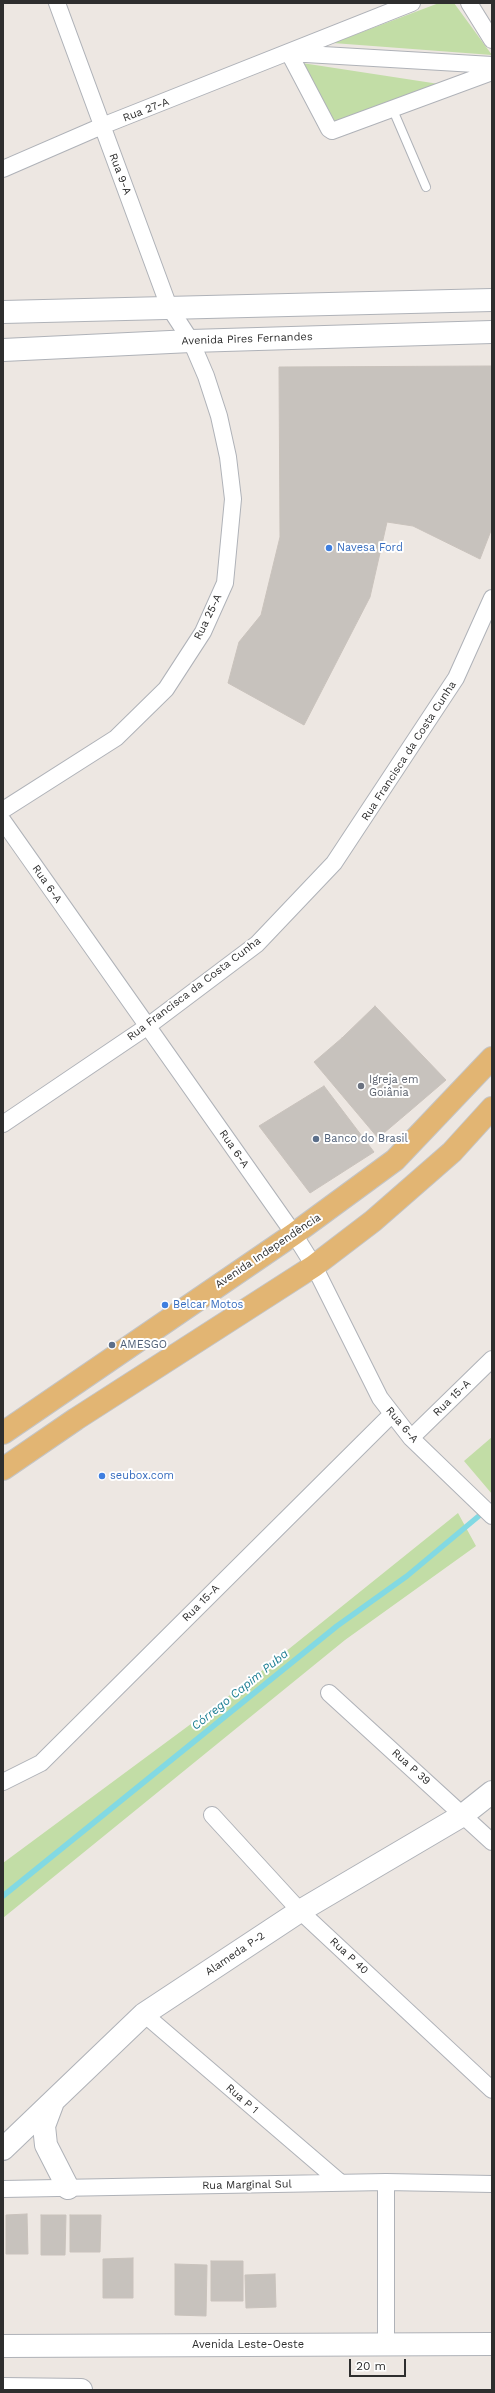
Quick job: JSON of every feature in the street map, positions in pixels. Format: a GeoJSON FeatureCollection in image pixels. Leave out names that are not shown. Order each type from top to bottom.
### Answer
{"type":"FeatureCollection","features":[{"type":"Feature","properties":{"kind":"main road"},"geometry":{"type":"LineString","coordinates":[[3,312],[492,300]]}},
{"type":"Feature","properties":{"kind":"main road","name":"Avenida Pires Fernandes"},"geometry":{"type":"LineString","coordinates":[[3,350],[191,341],[492,332]]}},
{"type":"Feature","properties":{"kind":"main road","name":"Avenida Independência"},"geometry":{"type":"LineString","coordinates":[[3,1433],[294,1234],[395,1160],[492,1058]]}},
{"type":"Feature","properties":{"kind":"main road"},"geometry":{"type":"LineString","coordinates":[[3,1469],[76,1419],[314,1266],[373,1221],[452,1152],[492,1108]]}},
{"type":"Feature","properties":{"kind":"main road"},"geometry":{"type":"LineString","coordinates":[[58,1396],[76,1419]]}},
{"type":"Feature","properties":{"kind":"main road","name":"Alameda P-2"},"geometry":{"type":"LineString","coordinates":[[3,2150],[55,2098],[144,2014],[300,1911],[463,1815],[492,1792]]}},
{"type":"Feature","properties":{"kind":"main road"},"geometry":{"type":"LineString","coordinates":[[55,2098],[44,2126],[46,2145],[68,2188]]}},
{"type":"Feature","properties":{"kind":"main road","name":"Avenida Leste-Oeste"},"geometry":{"type":"LineString","coordinates":[[3,2346],[492,2344]]}},
{"type":"Feature","properties":{"kind":"main road"},"geometry":{"type":"LineString","coordinates":[[3,2389],[81,2390]]}},
{"type":"Feature","properties":{"kind":"street","name":"Rua 9-A"},"geometry":{"type":"LineString","coordinates":[[56,3],[169,307],[191,341]]}},
{"type":"Feature","properties":{"kind":"street","name":"Rua 27-A"},"geometry":{"type":"LineString","coordinates":[[3,169],[102,126],[290,53],[412,3]]}},
{"type":"Feature","properties":{"kind":"street"},"geometry":{"type":"LineString","coordinates":[[469,3],[492,40]]}},
{"type":"Feature","properties":{"kind":"street","name":"Rua 27-A"},"geometry":{"type":"LineString","coordinates":[[290,53],[492,65]]}},
{"type":"Feature","properties":{"kind":"street"},"geometry":{"type":"LineString","coordinates":[[290,53],[329,129],[338,131],[492,72]]}},
{"type":"Feature","properties":{"kind":"street","name":"Rua 25-A"},"geometry":{"type":"LineString","coordinates":[[3,810],[116,738],[166,689],[203,632],[225,583],[233,499],[228,457],[219,416],[191,341]]}},
{"type":"Feature","properties":{"kind":"street","name":"Rua Francisca da Costa Cunha"},"geometry":{"type":"LineString","coordinates":[[3,1124],[148,1026],[258,944],[334,863],[456,678],[492,598]]}},
{"type":"Feature","properties":{"kind":"street","name":"Rua 6-A"},"geometry":{"type":"LineString","coordinates":[[3,821],[294,1234],[314,1266],[380,1398],[411,1438],[492,1516]]}},
{"type":"Feature","properties":{"kind":"street","name":"Rua 15-A"},"geometry":{"type":"LineString","coordinates":[[411,1438],[492,1359]]}},
{"type":"Feature","properties":{"kind":"street","name":"Rua 15-A"},"geometry":{"type":"LineString","coordinates":[[3,1782],[41,1763],[392,1414]]}},
{"type":"Feature","properties":{"kind":"street","name":"Rua P 39"},"geometry":{"type":"LineString","coordinates":[[329,1693],[492,1842]]}},
{"type":"Feature","properties":{"kind":"street","name":"Rua P 40"},"geometry":{"type":"LineString","coordinates":[[212,1815],[300,1911],[492,2090]]}},
{"type":"Feature","properties":{"kind":"street","name":"Rua P 1"},"geometry":{"type":"LineString","coordinates":[[144,2014],[341,2183]]}},
{"type":"Feature","properties":{"kind":"street"},"geometry":{"type":"LineString","coordinates":[[386,2182],[386,2345]]}},
{"type":"Feature","properties":{"kind":"street","name":"Rua Marginal Sul"},"geometry":{"type":"LineString","coordinates":[[3,2190],[386,2182],[492,2184]]}},
{"type":"Feature","properties":{"kind":"lane"},"geometry":{"type":"LineString","coordinates":[[393,110],[426,187]]}},
{"type":"Feature","properties":{"kind":"green space"},"geometry":{"type":"Polygon","coordinates":[[[439,3],[454,3],[492,55],[333,43],[439,3]]]}},
{"type":"Feature","properties":{"kind":"green space"},"geometry":{"type":"Polygon","coordinates":[[[302,63],[439,84],[337,127],[302,63]]]}},
{"type":"Feature","properties":{"kind":"green space"},"geometry":{"type":"Polygon","coordinates":[[[492,1437],[492,1494],[464,1461],[492,1437]]]}},
{"type":"Feature","properties":{"kind":"green space"},"geometry":{"type":"Polygon","coordinates":[[[458,1513],[476,1546],[345,1640],[3,1918],[3,1863],[249,1681],[458,1513]]]}},
{"type":"Feature","properties":{"kind":"building","name":"Navesa Ford"},"geometry":{"type":"Polygon","coordinates":[[[492,366],[492,528],[480,559],[413,526],[387,522],[370,597],[304,725],[228,683],[239,642],[261,615],[280,537],[279,367],[492,366]]]}},
{"type":"Feature","properties":{"kind":"building"},"geometry":{"type":"Polygon","coordinates":[[[375,1006],[446,1080],[411,1110],[342,1038],[375,1006]]]}},
{"type":"Feature","properties":{"kind":"building","name":"Igreja em Goiânia"},"geometry":{"type":"Polygon","coordinates":[[[342,1038],[411,1110],[378,1138],[314,1062],[342,1038]]]}},
{"type":"Feature","properties":{"kind":"building","name":"Banco do Brasil"},"geometry":{"type":"Polygon","coordinates":[[[324,1086],[374,1152],[310,1193],[259,1126],[324,1086]]]}},
{"type":"Feature","properties":{"kind":"building"},"geometry":{"type":"Polygon","coordinates":[[[27,2214],[28,2254],[6,2254],[6,2215],[27,2214]]]}},
{"type":"Feature","properties":{"kind":"building"},"geometry":{"type":"Polygon","coordinates":[[[41,2215],[66,2215],[65,2255],[41,2255],[41,2215]]]}},
{"type":"Feature","properties":{"kind":"building"},"geometry":{"type":"Polygon","coordinates":[[[70,2215],[101,2215],[100,2252],[70,2252],[70,2215]]]}},
{"type":"Feature","properties":{"kind":"building"},"geometry":{"type":"Polygon","coordinates":[[[133,2258],[133,2298],[103,2298],[103,2259],[133,2258]]]}},
{"type":"Feature","properties":{"kind":"building"},"geometry":{"type":"Polygon","coordinates":[[[211,2261],[243,2261],[243,2301],[211,2301],[211,2261]]]}},
{"type":"Feature","properties":{"kind":"building"},"geometry":{"type":"Polygon","coordinates":[[[175,2264],[207,2265],[206,2316],[175,2315],[175,2264]]]}},
{"type":"Feature","properties":{"kind":"building"},"geometry":{"type":"Polygon","coordinates":[[[275,2274],[276,2307],[246,2308],[245,2275],[275,2274]]]}},
{"type":"Feature","properties":{"kind":"waterway","name":"Córrego Capim Puba"},"geometry":{"type":"LineString","coordinates":[[3,1896],[337,1626],[407,1576],[492,1505]]}},
{"type":"Feature","properties":{"kind":"place","name":"Navesa Ford"},"geometry":{"type":"Point","coordinates":[329,548]}},
{"type":"Feature","properties":{"kind":"place","name":"Igreja em Goiânia"},"geometry":{"type":"Point","coordinates":[361,1086]}},
{"type":"Feature","properties":{"kind":"place","name":"Banco do Brasil"},"geometry":{"type":"Point","coordinates":[316,1139]}},
{"type":"Feature","properties":{"kind":"place","name":"Belcar Motos"},"geometry":{"type":"Point","coordinates":[165,1305]}},
{"type":"Feature","properties":{"kind":"place","name":"AMESGO"},"geometry":{"type":"Point","coordinates":[112,1345]}},
{"type":"Feature","properties":{"kind":"place","name":"seubox.com"},"geometry":{"type":"Point","coordinates":[102,1476]}}]}
